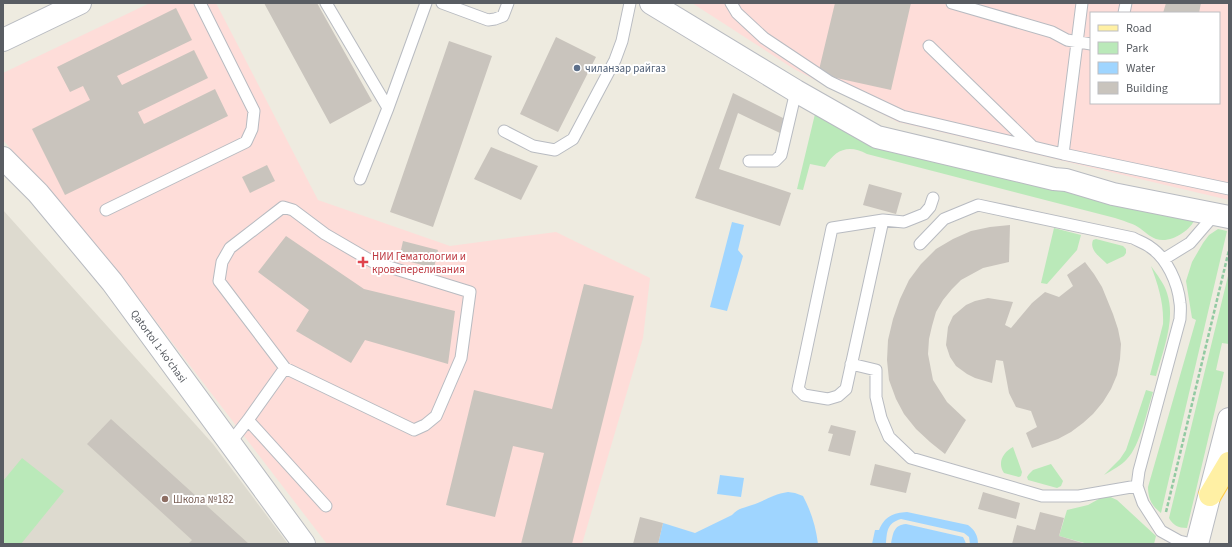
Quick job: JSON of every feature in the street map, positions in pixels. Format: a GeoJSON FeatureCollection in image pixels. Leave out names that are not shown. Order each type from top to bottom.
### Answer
{"type":"FeatureCollection","features":[{"type":"Feature","properties":{"kind":"main road"},"geometry":{"type":"LineString","coordinates":[[1210,495],[1229,463]]}},
{"type":"Feature","properties":{"kind":"street"},"geometry":{"type":"LineString","coordinates":[[3,40],[56,9],[80,3]]}},
{"type":"Feature","properties":{"kind":"street"},"geometry":{"type":"LineString","coordinates":[[652,3],[796,91],[877,137],[1054,179],[1066,180],[1113,194],[1222,216]]}},
{"type":"Feature","properties":{"kind":"street","name":"Qatortol 1-ko'chasi"},"geometry":{"type":"LineString","coordinates":[[3,158],[38,193],[112,282],[304,544]]}},
{"type":"Feature","properties":{"kind":"street"},"geometry":{"type":"LineString","coordinates":[[1198,544],[1229,419]]}},
{"type":"Feature","properties":{"kind":"lane"},"geometry":{"type":"LineString","coordinates":[[106,210],[246,142],[252,129],[254,111],[200,3]]}},
{"type":"Feature","properties":{"kind":"lane"},"geometry":{"type":"LineString","coordinates":[[326,3],[388,108]]}},
{"type":"Feature","properties":{"kind":"lane"},"geometry":{"type":"LineString","coordinates":[[360,178],[388,108],[426,3]]}},
{"type":"Feature","properties":{"kind":"lane"},"geometry":{"type":"LineString","coordinates":[[442,3],[488,20],[503,16],[508,3]]}},
{"type":"Feature","properties":{"kind":"lane"},"geometry":{"type":"LineString","coordinates":[[504,131],[533,146],[555,150],[573,139],[615,60],[622,41],[630,3]]}},
{"type":"Feature","properties":{"kind":"lane"},"geometry":{"type":"LineString","coordinates":[[731,3],[737,13],[764,38],[830,82],[902,116],[1063,154],[1229,189]]}},
{"type":"Feature","properties":{"kind":"lane"},"geometry":{"type":"LineString","coordinates":[[952,3],[1052,32],[1067,40],[1090,44]]}},
{"type":"Feature","properties":{"kind":"lane"},"geometry":{"type":"LineString","coordinates":[[1063,154],[1082,3]]}},
{"type":"Feature","properties":{"kind":"lane"},"geometry":{"type":"LineString","coordinates":[[929,46],[1032,147]]}},
{"type":"Feature","properties":{"kind":"lane"},"geometry":{"type":"LineString","coordinates":[[749,161],[774,161],[781,155],[796,91]]}},
{"type":"Feature","properties":{"kind":"lane"},"geometry":{"type":"LineString","coordinates":[[883,220],[846,390],[838,396],[828,399],[804,395],[798,388],[832,228],[883,220],[904,222],[924,214],[930,207],[933,198]]}},
{"type":"Feature","properties":{"kind":"lane"},"geometry":{"type":"LineString","coordinates":[[920,244],[944,219],[978,205],[1133,238],[1150,247],[1164,259],[1177,287],[1180,303],[1180,319],[1139,471],[1137,486],[1143,503],[1161,531],[1179,541],[1192,544]]}},
{"type":"Feature","properties":{"kind":"lane"},"geometry":{"type":"LineString","coordinates":[[283,207],[293,210],[325,234],[373,262],[470,292],[461,358],[436,416],[425,425],[414,430],[285,368],[219,281],[222,262],[230,248],[283,207]]}},
{"type":"Feature","properties":{"kind":"lane"},"geometry":{"type":"LineString","coordinates":[[1164,259],[1190,243],[1222,216]]}},
{"type":"Feature","properties":{"kind":"lane"},"geometry":{"type":"LineString","coordinates":[[851,364],[876,370],[876,396],[889,437],[911,458],[1042,496],[1080,496],[1137,486]]}},
{"type":"Feature","properties":{"kind":"lane"},"geometry":{"type":"LineString","coordinates":[[230,442],[248,420],[285,368]]}},
{"type":"Feature","properties":{"kind":"lane"},"geometry":{"type":"LineString","coordinates":[[248,420],[326,506]]}},
{"type":"Feature","properties":{"kind":"path"},"geometry":{"type":"LineString","coordinates":[[1161,531],[1229,250]]}},
{"type":"Feature","properties":{"kind":"shaded area","name":"НИИ Гематологии и кровепереливания"},"geometry":{"type":"Polygon","coordinates":[[[150,3],[216,3],[318,200],[450,246],[556,232],[650,278],[643,338],[582,544],[327,544],[125,281],[3,140],[3,73],[150,3]]]}},
{"type":"Feature","properties":{"kind":"shaded area"},"geometry":{"type":"Polygon","coordinates":[[[692,3],[1229,3],[1229,200],[898,122],[794,69],[692,3]]]}},
{"type":"Feature","properties":{"kind":"shaded area"},"geometry":{"type":"Polygon","coordinates":[[[3,210],[213,444],[288,544],[3,544],[3,210]]]}},
{"type":"Feature","properties":{"kind":"green space"},"geometry":{"type":"Polygon","coordinates":[[[815,114],[1195,219],[1189,228],[1179,235],[1167,240],[1156,239],[1136,226],[1115,218],[867,154],[854,149],[838,152],[825,167],[810,164],[803,190],[797,189],[815,114]]]}},
{"type":"Feature","properties":{"kind":"green space"},"geometry":{"type":"Polygon","coordinates":[[[1054,228],[1081,235],[1077,250],[1047,284],[1041,283],[1054,228]]]}},
{"type":"Feature","properties":{"kind":"green space"},"geometry":{"type":"Polygon","coordinates":[[[1218,229],[1227,231],[1161,513],[1151,502],[1148,487],[1196,320],[1192,318],[1186,281],[1192,262],[1203,243],[1209,235],[1218,229]]]}},
{"type":"Feature","properties":{"kind":"green space"},"geometry":{"type":"Polygon","coordinates":[[[1096,239],[1123,246],[1126,249],[1126,253],[1124,256],[1107,264],[1094,250],[1092,244],[1093,240],[1096,239]]]}},
{"type":"Feature","properties":{"kind":"green space"},"geometry":{"type":"Polygon","coordinates":[[[1151,266],[1166,289],[1170,314],[1168,335],[1156,376],[1150,375],[1163,324],[1163,309],[1151,266]]]}},
{"type":"Feature","properties":{"kind":"green space"},"geometry":{"type":"Polygon","coordinates":[[[1229,272],[1229,344],[1222,343],[1216,370],[1224,372],[1187,528],[1178,527],[1172,523],[1169,518],[1229,272]]]}},
{"type":"Feature","properties":{"kind":"green space"},"geometry":{"type":"Polygon","coordinates":[[[1146,390],[1153,392],[1143,428],[1136,446],[1125,461],[1104,475],[1120,459],[1126,450],[1146,390]]]}},
{"type":"Feature","properties":{"kind":"green space"},"geometry":{"type":"Polygon","coordinates":[[[1013,447],[1022,472],[1021,476],[1019,477],[1004,473],[1001,465],[1002,458],[1006,452],[1013,447]]]}},
{"type":"Feature","properties":{"kind":"green space"},"geometry":{"type":"Polygon","coordinates":[[[22,458],[64,491],[21,544],[3,544],[3,481],[22,458]]]}},
{"type":"Feature","properties":{"kind":"green space"},"geometry":{"type":"Polygon","coordinates":[[[1051,464],[1063,481],[1061,486],[1057,488],[1028,480],[1027,477],[1033,470],[1051,464]]]}},
{"type":"Feature","properties":{"kind":"green space"},"geometry":{"type":"Polygon","coordinates":[[[1106,495],[1117,500],[1156,536],[1154,544],[1088,544],[1059,536],[1067,510],[1088,505],[1106,495]]]}},
{"type":"Feature","properties":{"kind":"water"},"geometry":{"type":"Polygon","coordinates":[[[732,222],[744,225],[738,250],[743,256],[727,311],[710,307],[732,222]]]}},
{"type":"Feature","properties":{"kind":"water"},"geometry":{"type":"Polygon","coordinates":[[[720,475],[744,478],[741,497],[717,494],[720,475]]]}},
{"type":"Feature","properties":{"kind":"water"},"geometry":{"type":"Polygon","coordinates":[[[788,492],[803,496],[813,519],[818,544],[658,544],[663,523],[695,533],[739,510],[778,494],[788,492]]]}},
{"type":"Feature","properties":{"kind":"water"},"geometry":{"type":"Polygon","coordinates":[[[907,512],[968,525],[976,533],[978,544],[970,544],[969,537],[964,533],[901,519],[890,525],[886,544],[872,544],[875,530],[879,530],[887,518],[894,514],[907,512]]]}},
{"type":"Feature","properties":{"kind":"water"},"geometry":{"type":"Polygon","coordinates":[[[906,524],[963,537],[966,544],[891,544],[895,530],[899,526],[906,524]]]}},
{"type":"Feature","properties":{"kind":"building"},"geometry":{"type":"Polygon","coordinates":[[[264,3],[317,3],[372,101],[330,124],[264,3]]]}},
{"type":"Feature","properties":{"kind":"building"},"geometry":{"type":"Polygon","coordinates":[[[835,3],[911,3],[891,90],[818,74],[835,3]]]}},
{"type":"Feature","properties":{"kind":"building"},"geometry":{"type":"Polygon","coordinates":[[[1166,3],[1201,3],[1199,12],[1163,12],[1166,3]]]}},
{"type":"Feature","properties":{"kind":"building"},"geometry":{"type":"Polygon","coordinates":[[[176,8],[192,40],[117,76],[122,85],[194,50],[208,78],[138,112],[144,124],[215,89],[228,116],[65,195],[32,129],[90,100],[83,86],[70,92],[57,67],[176,8]]]}},
{"type":"Feature","properties":{"kind":"building"},"geometry":{"type":"Polygon","coordinates":[[[556,37],[596,57],[558,132],[520,114],[556,37]]]}},
{"type":"Feature","properties":{"kind":"building"},"geometry":{"type":"Polygon","coordinates":[[[449,41],[492,56],[433,227],[390,212],[449,41]]]}},
{"type":"Feature","properties":{"kind":"building"},"geometry":{"type":"Polygon","coordinates":[[[733,93],[787,120],[780,133],[738,113],[719,169],[791,193],[780,226],[695,198],[733,93]]]}},
{"type":"Feature","properties":{"kind":"building"},"geometry":{"type":"Polygon","coordinates":[[[491,147],[538,166],[521,200],[474,179],[491,147]]]}},
{"type":"Feature","properties":{"kind":"building"},"geometry":{"type":"Polygon","coordinates":[[[267,165],[275,181],[250,193],[242,177],[267,165]]]}},
{"type":"Feature","properties":{"kind":"building"},"geometry":{"type":"Polygon","coordinates":[[[869,184],[902,193],[896,214],[863,205],[869,184]]]}},
{"type":"Feature","properties":{"kind":"building"},"geometry":{"type":"Polygon","coordinates":[[[1010,225],[1009,262],[983,268],[961,280],[943,300],[936,312],[932,326],[928,354],[933,380],[947,402],[966,420],[945,454],[916,429],[904,414],[896,399],[889,380],[887,360],[888,340],[893,319],[909,280],[921,264],[936,249],[971,231],[1010,225]]]}},
{"type":"Feature","properties":{"kind":"building"},"geometry":{"type":"Polygon","coordinates":[[[286,236],[364,289],[455,311],[448,364],[365,340],[351,363],[296,331],[309,310],[258,272],[286,236]]]}},
{"type":"Feature","properties":{"kind":"building"},"geometry":{"type":"Polygon","coordinates":[[[403,241],[438,250],[434,268],[399,259],[403,241]]]}},
{"type":"Feature","properties":{"kind":"building"},"geometry":{"type":"Polygon","coordinates":[[[1085,262],[1102,287],[1118,329],[1121,344],[1117,375],[1103,402],[1083,423],[1058,439],[1032,448],[1026,433],[1037,427],[1031,411],[1016,407],[1009,393],[1003,361],[996,360],[992,383],[967,374],[956,366],[950,357],[946,345],[948,327],[953,316],[966,305],[988,298],[1013,302],[1005,325],[1011,328],[1032,303],[1045,292],[1059,297],[1073,286],[1067,275],[1085,262]]]}},
{"type":"Feature","properties":{"kind":"building"},"geometry":{"type":"Polygon","coordinates":[[[584,284],[634,296],[572,544],[521,544],[544,453],[513,446],[495,517],[446,505],[474,390],[552,409],[584,284]]]}},
{"type":"Feature","properties":{"kind":"building"},"geometry":{"type":"Polygon","coordinates":[[[111,419],[249,544],[188,544],[192,540],[87,444],[111,419]]]}},
{"type":"Feature","properties":{"kind":"building"},"geometry":{"type":"Polygon","coordinates":[[[831,425],[856,431],[850,456],[828,451],[833,434],[828,433],[831,425]]]}},
{"type":"Feature","properties":{"kind":"building"},"geometry":{"type":"Polygon","coordinates":[[[875,464],[911,473],[906,493],[870,485],[875,464]]]}},
{"type":"Feature","properties":{"kind":"building"},"geometry":{"type":"Polygon","coordinates":[[[983,492],[1020,503],[1016,519],[978,509],[983,492]]]}},
{"type":"Feature","properties":{"kind":"building"},"geometry":{"type":"Polygon","coordinates":[[[1040,512],[1064,518],[1059,536],[1086,544],[1012,544],[1017,525],[1035,530],[1040,512]]]}},
{"type":"Feature","properties":{"kind":"building"},"geometry":{"type":"Polygon","coordinates":[[[640,517],[663,523],[658,544],[633,544],[640,517]]]}},
{"type":"Feature","properties":{"kind":"place","name":"чиланзар райгаз"},"geometry":{"type":"Point","coordinates":[577,68]}},
{"type":"Feature","properties":{"kind":"place","name":"НИИ Гематологии и кровепереливания"},"geometry":{"type":"Point","coordinates":[363,262]}},
{"type":"Feature","properties":{"kind":"place","name":"Школа №182"},"geometry":{"type":"Point","coordinates":[165,499]}}]}
